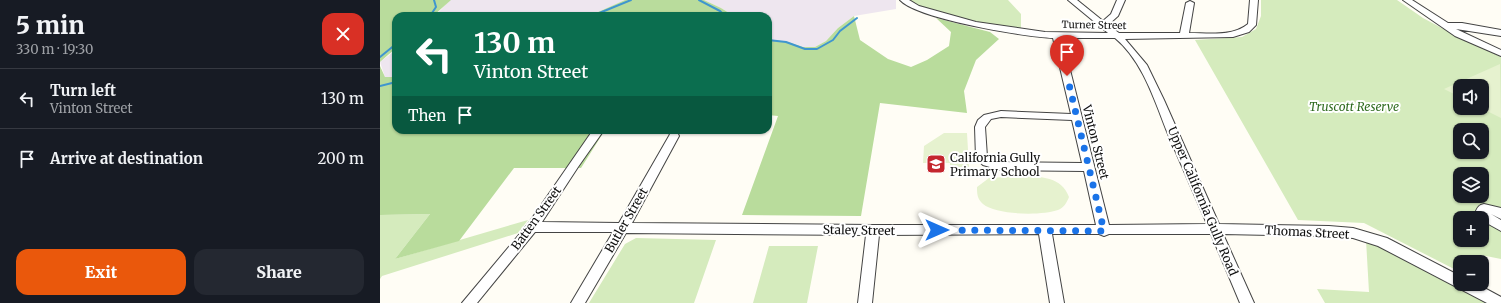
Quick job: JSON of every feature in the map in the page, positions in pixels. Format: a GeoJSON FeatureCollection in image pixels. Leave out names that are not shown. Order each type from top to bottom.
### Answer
{"type":"FeatureCollection","features":[{"type":"Feature","properties":{"kind":"street","name":"Turner Street"},"geometry":{"type":"LineString","coordinates":[[904,0],[912,6],[981,25],[1057,36],[1230,35],[1246,30],[1252,25],[1254,0]]}},
{"type":"Feature","properties":{"kind":"street","name":"Upper California Gully Road"},"geometry":{"type":"LineString","coordinates":[[1073,0],[1121,36],[1138,59],[1159,100],[1247,303]]}},
{"type":"Feature","properties":{"kind":"street"},"geometry":{"type":"LineString","coordinates":[[1104,24],[1116,13],[1121,0]]}},
{"type":"Feature","properties":{"kind":"street"},"geometry":{"type":"LineString","coordinates":[[1406,0],[1462,36],[1501,53]]}},
{"type":"Feature","properties":{"kind":"street"},"geometry":{"type":"LineString","coordinates":[[1184,36],[1190,3]]}},
{"type":"Feature","properties":{"kind":"street"},"geometry":{"type":"LineString","coordinates":[[1446,26],[1462,26],[1501,33]]}},
{"type":"Feature","properties":{"kind":"street","name":"Vinton Street"},"geometry":{"type":"LineString","coordinates":[[1057,36],[1104,231]]}},
{"type":"Feature","properties":{"kind":"street"},"geometry":{"type":"LineString","coordinates":[[1076,117],[1000,114],[988,118],[982,122],[980,127],[982,158],[991,164],[1000,166],[1089,167]]}},
{"type":"Feature","properties":{"kind":"street","name":"Batten Street"},"geometry":{"type":"LineString","coordinates":[[469,303],[532,227],[596,134]]}},
{"type":"Feature","properties":{"kind":"street","name":"Butler Street"},"geometry":{"type":"LineString","coordinates":[[578,303],[622,229],[674,136]]}},
{"type":"Feature","properties":{"kind":"street"},"geometry":{"type":"LineString","coordinates":[[1501,214],[1495,210],[1486,208],[1482,211],[1487,218],[1501,226]]}},
{"type":"Feature","properties":{"kind":"street","name":"Staley Street"},"geometry":{"type":"LineString","coordinates":[[532,227],[622,229],[1045,231],[1216,230]]}},
{"type":"Feature","properties":{"kind":"street"},"geometry":{"type":"LineString","coordinates":[[865,303],[873,230]]}},
{"type":"Feature","properties":{"kind":"street","name":"Thomas Street"},"geometry":{"type":"LineString","coordinates":[[1216,230],[1322,231],[1353,233],[1371,238],[1393,247],[1453,278]]}},
{"type":"Feature","properties":{"kind":"street"},"geometry":{"type":"LineString","coordinates":[[1045,231],[1057,303]]}},
{"type":"Feature","properties":{"kind":"street"},"geometry":{"type":"LineString","coordinates":[[1477,291],[1500,303]]}},
{"type":"Feature","properties":{"kind":"shaded area"},"geometry":{"type":"Polygon","coordinates":[[[450,0],[625,0],[598,12],[439,12],[450,0]]]}},
{"type":"Feature","properties":{"kind":"shaded area"},"geometry":{"type":"Polygon","coordinates":[[[704,0],[896,0],[896,9],[854,16],[838,28],[826,41],[815,47],[803,47],[788,42],[772,40],[772,12],[727,12],[704,0]]]}},
{"type":"Feature","properties":{"kind":"shaded area"},"geometry":{"type":"Polygon","coordinates":[[[392,53],[392,77],[385,77],[380,62],[392,53]]]}},
{"type":"Feature","properties":{"kind":"green space"},"geometry":{"type":"Polygon","coordinates":[[[380,0],[451,0],[438,12],[392,12],[392,52],[380,62],[380,0]]]}},
{"type":"Feature","properties":{"kind":"green space"},"geometry":{"type":"Polygon","coordinates":[[[625,0],[704,0],[727,12],[598,12],[625,0]]]}},
{"type":"Feature","properties":{"kind":"green space"},"geometry":{"type":"Polygon","coordinates":[[[908,0],[1008,0],[1021,14],[1021,29],[978,22],[915,5],[908,0]]]}},
{"type":"Feature","properties":{"kind":"green space","name":"Truscott Reserve"},"geometry":{"type":"Polygon","coordinates":[[[1261,0],[1397,0],[1423,18],[1501,57],[1501,259],[1489,257],[1489,255],[1453,255],[1453,268],[1364,223],[1298,220],[1195,40],[1242,37],[1256,29],[1261,16],[1261,0]]]}},
{"type":"Feature","properties":{"kind":"green space"},"geometry":{"type":"Polygon","coordinates":[[[854,16],[860,40],[888,59],[911,67],[927,60],[949,46],[951,32],[936,18],[990,32],[999,39],[976,60],[964,91],[967,113],[880,103],[861,216],[742,215],[778,116],[772,115],[772,40],[788,42],[803,47],[815,47],[826,41],[838,28],[854,16]]]}},
{"type":"Feature","properties":{"kind":"green space"},"geometry":{"type":"Polygon","coordinates":[[[1500,64],[1501,118],[1489,112],[1489,79],[1466,79],[1500,64]]]}},
{"type":"Feature","properties":{"kind":"green space"},"geometry":{"type":"Polygon","coordinates":[[[380,66],[385,77],[392,77],[392,134],[602,134],[581,168],[514,168],[459,241],[395,259],[430,214],[380,215],[380,66]]]}},
{"type":"Feature","properties":{"kind":"green space"},"geometry":{"type":"Polygon","coordinates":[[[1453,85],[1453,94],[1444,89],[1453,85]]]}},
{"type":"Feature","properties":{"kind":"green space"},"geometry":{"type":"Polygon","coordinates":[[[944,133],[967,133],[969,167],[950,167],[950,163],[923,163],[924,146],[944,133]]]}},
{"type":"Feature","properties":{"kind":"green space"},"geometry":{"type":"Polygon","coordinates":[[[1021,176],[1056,181],[1061,185],[1069,197],[1066,203],[1060,209],[1050,212],[1030,214],[1008,212],[989,208],[978,198],[977,187],[989,178],[1021,176]]]}},
{"type":"Feature","properties":{"kind":"green space"},"geometry":{"type":"Polygon","coordinates":[[[430,214],[395,259],[528,220],[518,233],[382,276],[380,279],[380,215],[430,214]]]}},
{"type":"Feature","properties":{"kind":"green space"},"geometry":{"type":"Polygon","coordinates":[[[636,238],[716,240],[694,303],[589,303],[625,244],[636,238]]]}},
{"type":"Feature","properties":{"kind":"green space"},"geometry":{"type":"Polygon","coordinates":[[[1366,240],[1453,284],[1453,291],[1467,291],[1490,303],[1325,303],[1317,289],[1369,292],[1366,240]]]}},
{"type":"Feature","properties":{"kind":"green space"},"geometry":{"type":"Polygon","coordinates":[[[769,246],[818,246],[807,303],[753,303],[769,246]]]}},
{"type":"Feature","properties":{"kind":"waterway"},"geometry":{"type":"LineString","coordinates":[[433,12],[436,7],[434,0]]}},
{"type":"Feature","properties":{"kind":"waterway"},"geometry":{"type":"LineString","coordinates":[[602,12],[631,0]]}},
{"type":"Feature","properties":{"kind":"waterway"},"geometry":{"type":"LineString","coordinates":[[699,0],[721,12]]}},
{"type":"Feature","properties":{"kind":"waterway"},"geometry":{"type":"LineString","coordinates":[[772,40],[786,42],[805,49],[817,49],[833,40],[840,31],[857,18]]}},
{"type":"Feature","properties":{"kind":"waterway"},"geometry":{"type":"LineString","coordinates":[[380,57],[392,47]]}},
{"type":"Feature","properties":{"kind":"waterway"},"geometry":{"type":"LineString","coordinates":[[380,86],[392,83]]}},
{"type":"Feature","properties":{"kind":"place","name":"California Gully Primary School"},"geometry":{"type":"Point","coordinates":[936,164]}},
{"type":"Feature","properties":{"kind":"route"},"geometry":{"type":"LineString","coordinates":[[937,230],[1104,231],[1067,76]]}}]}
